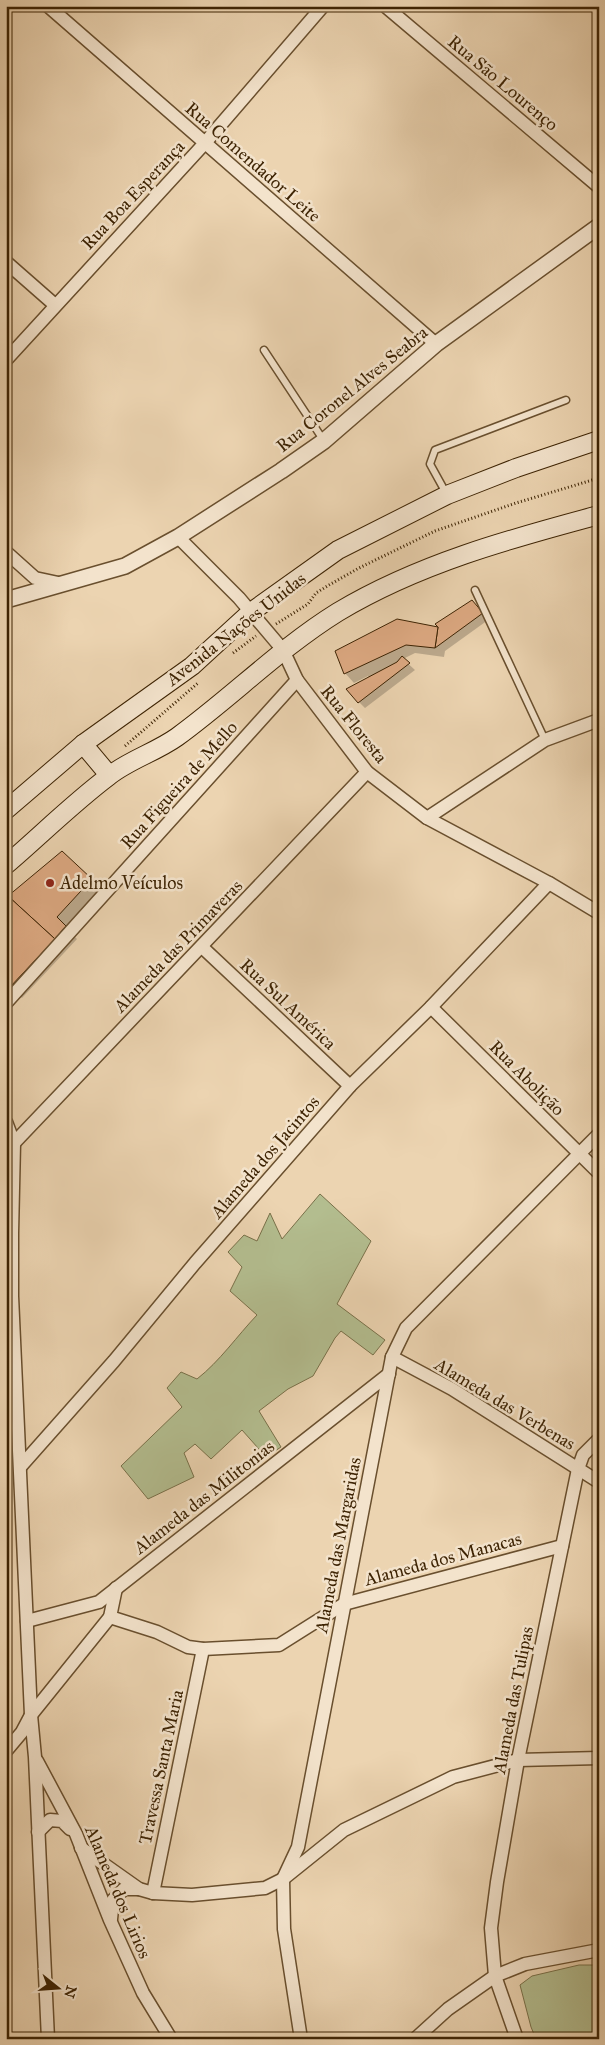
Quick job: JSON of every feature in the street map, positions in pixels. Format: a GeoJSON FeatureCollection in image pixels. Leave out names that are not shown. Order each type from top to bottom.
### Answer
{"type":"FeatureCollection","features":[{"type":"Feature","properties":{"kind":"main road","name":"Avenida Nações Unidas"},"geometry":{"type":"LineString","coordinates":[[6,810],[83,744],[192,666],[251,612],[338,550],[447,494],[599,440]]}},
{"type":"Feature","properties":{"kind":"main road"},"geometry":{"type":"LineString","coordinates":[[6,865],[110,775],[176,738],[283,650],[338,613],[388,586],[432,566],[538,531],[599,515]]}},
{"type":"Feature","properties":{"kind":"main road"},"geometry":{"type":"LineString","coordinates":[[83,744],[110,775]]}},
{"type":"Feature","properties":{"kind":"street","name":"Rua Comendador Leite"},"geometry":{"type":"LineString","coordinates":[[48,6],[204,144],[436,344]]}},
{"type":"Feature","properties":{"kind":"street","name":"Rua Boa Esperança"},"geometry":{"type":"LineString","coordinates":[[6,360],[204,144],[322,6]]}},
{"type":"Feature","properties":{"kind":"street","name":"Rua São Lourenço"},"geometry":{"type":"LineString","coordinates":[[385,6],[599,187]]}},
{"type":"Feature","properties":{"kind":"street","name":"Rua Coronel Alves Seabra"},"geometry":{"type":"LineString","coordinates":[[6,600],[125,566],[178,537],[282,471],[324,440],[436,344],[599,226]]}},
{"type":"Feature","properties":{"kind":"street"},"geometry":{"type":"LineString","coordinates":[[6,262],[55,305]]}},
{"type":"Feature","properties":{"kind":"street","name":"Rua Floresta"},"geometry":{"type":"LineString","coordinates":[[178,537],[251,612],[283,650],[297,680],[367,772],[427,818],[549,883],[599,913]]}},
{"type":"Feature","properties":{"kind":"street"},"geometry":{"type":"LineString","coordinates":[[6,552],[35,578],[65,584]]}},
{"type":"Feature","properties":{"kind":"street","name":"Rua Figueira de Mello"},"geometry":{"type":"LineString","coordinates":[[6,1003],[297,680]]}},
{"type":"Feature","properties":{"kind":"street"},"geometry":{"type":"LineString","coordinates":[[427,818],[545,740],[599,720]]}},
{"type":"Feature","properties":{"kind":"street","name":"Alameda das Primaveras"},"geometry":{"type":"LineString","coordinates":[[14,1143],[367,772]]}},
{"type":"Feature","properties":{"kind":"street","name":"Alameda dos Jacintos"},"geometry":{"type":"LineString","coordinates":[[21,1466],[114,1361],[195,1263],[350,1086],[431,1007],[549,883]]}},
{"type":"Feature","properties":{"kind":"street","name":"Rua Sul América"},"geometry":{"type":"LineString","coordinates":[[202,947],[350,1086]]}},
{"type":"Feature","properties":{"kind":"street","name":"Rua Abolição"},"geometry":{"type":"LineString","coordinates":[[431,1007],[599,1173]]}},
{"type":"Feature","properties":{"kind":"street"},"geometry":{"type":"LineString","coordinates":[[6,1122],[14,1143],[9,1236],[9,1291],[21,1466],[31,1715],[35,1757],[48,2039]]}},
{"type":"Feature","properties":{"kind":"street","name":"Alameda das Margaridas"},"geometry":{"type":"LineString","coordinates":[[301,2039],[284,1929],[283,1879],[298,1847],[392,1357],[406,1328],[599,1134]]}},
{"type":"Feature","properties":{"kind":"street","name":"Alameda das Verbenas"},"geometry":{"type":"LineString","coordinates":[[392,1357],[452,1389],[599,1482]]}},
{"type":"Feature","properties":{"kind":"street","name":"Alameda das Militonias"},"geometry":{"type":"LineString","coordinates":[[27,1621],[99,1602],[389,1374]]}},
{"type":"Feature","properties":{"kind":"street","name":"Alameda das Tulipas"},"geometry":{"type":"LineString","coordinates":[[517,2039],[495,1976],[492,1928],[497,1882],[518,1760],[578,1469],[583,1455],[599,1439]]}},
{"type":"Feature","properties":{"kind":"street","name":"Alameda dos Manacas"},"geometry":{"type":"LineString","coordinates":[[110,1617],[157,1632],[188,1647],[279,1645],[344,1604],[562,1546]]}},
{"type":"Feature","properties":{"kind":"street"},"geometry":{"type":"LineString","coordinates":[[6,1751],[22,1732],[31,1715],[110,1617],[116,1588]]}},
{"type":"Feature","properties":{"kind":"street","name":"Travessa Santa Maria"},"geometry":{"type":"LineString","coordinates":[[153,1893],[203,1648]]}},
{"type":"Feature","properties":{"kind":"street","name":"Alameda dos Lirios"},"geometry":{"type":"LineString","coordinates":[[35,1757],[76,1834],[110,1920],[143,1993],[171,2039]]}},
{"type":"Feature","properties":{"kind":"street"},"geometry":{"type":"LineString","coordinates":[[110,1920],[113,1900],[124,1889],[192,1895],[265,1888],[283,1879],[344,1830],[453,1777],[518,1760],[599,1758]]}},
{"type":"Feature","properties":{"kind":"street"},"geometry":{"type":"LineString","coordinates":[[38,1832],[50,1820],[62,1820],[76,1834]]}},
{"type":"Feature","properties":{"kind":"street"},"geometry":{"type":"LineString","coordinates":[[81,1848],[139,1889]]}},
{"type":"Feature","properties":{"kind":"street"},"geometry":{"type":"LineString","coordinates":[[415,2039],[448,2009],[495,1976],[525,1964],[599,1950]]}},
{"type":"Feature","properties":{"kind":"lane"},"geometry":{"type":"LineString","coordinates":[[264,350],[324,440]]}},
{"type":"Feature","properties":{"kind":"lane"},"geometry":{"type":"LineString","coordinates":[[447,494],[430,464],[435,450],[566,400]]}},
{"type":"Feature","properties":{"kind":"lane"},"geometry":{"type":"LineString","coordinates":[[475,590],[545,740]]}},
{"type":"Feature","properties":{"kind":"green space"},"geometry":{"type":"Polygon","coordinates":[[[320,1194],[371,1241],[337,1304],[385,1340],[373,1355],[341,1331],[313,1376],[288,1389],[259,1411],[281,1447],[266,1457],[242,1430],[211,1459],[195,1444],[184,1453],[194,1477],[148,1499],[121,1466],[182,1407],[167,1388],[181,1372],[197,1379],[221,1356],[257,1315],[230,1291],[242,1267],[228,1252],[244,1235],[257,1241],[270,1213],[282,1239],[320,1194]]]}},
{"type":"Feature","properties":{"kind":"green space"},"geometry":{"type":"Polygon","coordinates":[[[579,1965],[599,1965],[599,2039],[536,2039],[520,1985],[532,1976],[579,1965]]]}},
{"type":"Feature","properties":{"kind":"building"},"geometry":{"type":"Polygon","coordinates":[[[472,600],[483,613],[435,648],[438,627],[435,624],[472,600]]]}},
{"type":"Feature","properties":{"kind":"building"},"geometry":{"type":"Polygon","coordinates":[[[397,619],[438,627],[435,648],[406,645],[344,674],[335,651],[397,619]]]}},
{"type":"Feature","properties":{"kind":"building"},"geometry":{"type":"Polygon","coordinates":[[[402,656],[410,663],[358,703],[346,689],[397,662],[402,656]]]}},
{"type":"Feature","properties":{"kind":"building"},"geometry":{"type":"Polygon","coordinates":[[[62,851],[92,879],[57,917],[66,926],[55,939],[8,896],[62,851]]]}},
{"type":"Feature","properties":{"kind":"building"},"geometry":{"type":"Polygon","coordinates":[[[8,896],[55,939],[10,987],[6,984],[6,898],[8,896]]]}},
{"type":"Feature","properties":{"kind":"place","name":"Adelmo Veículos"},"geometry":{"type":"Point","coordinates":[50,883]}}]}
